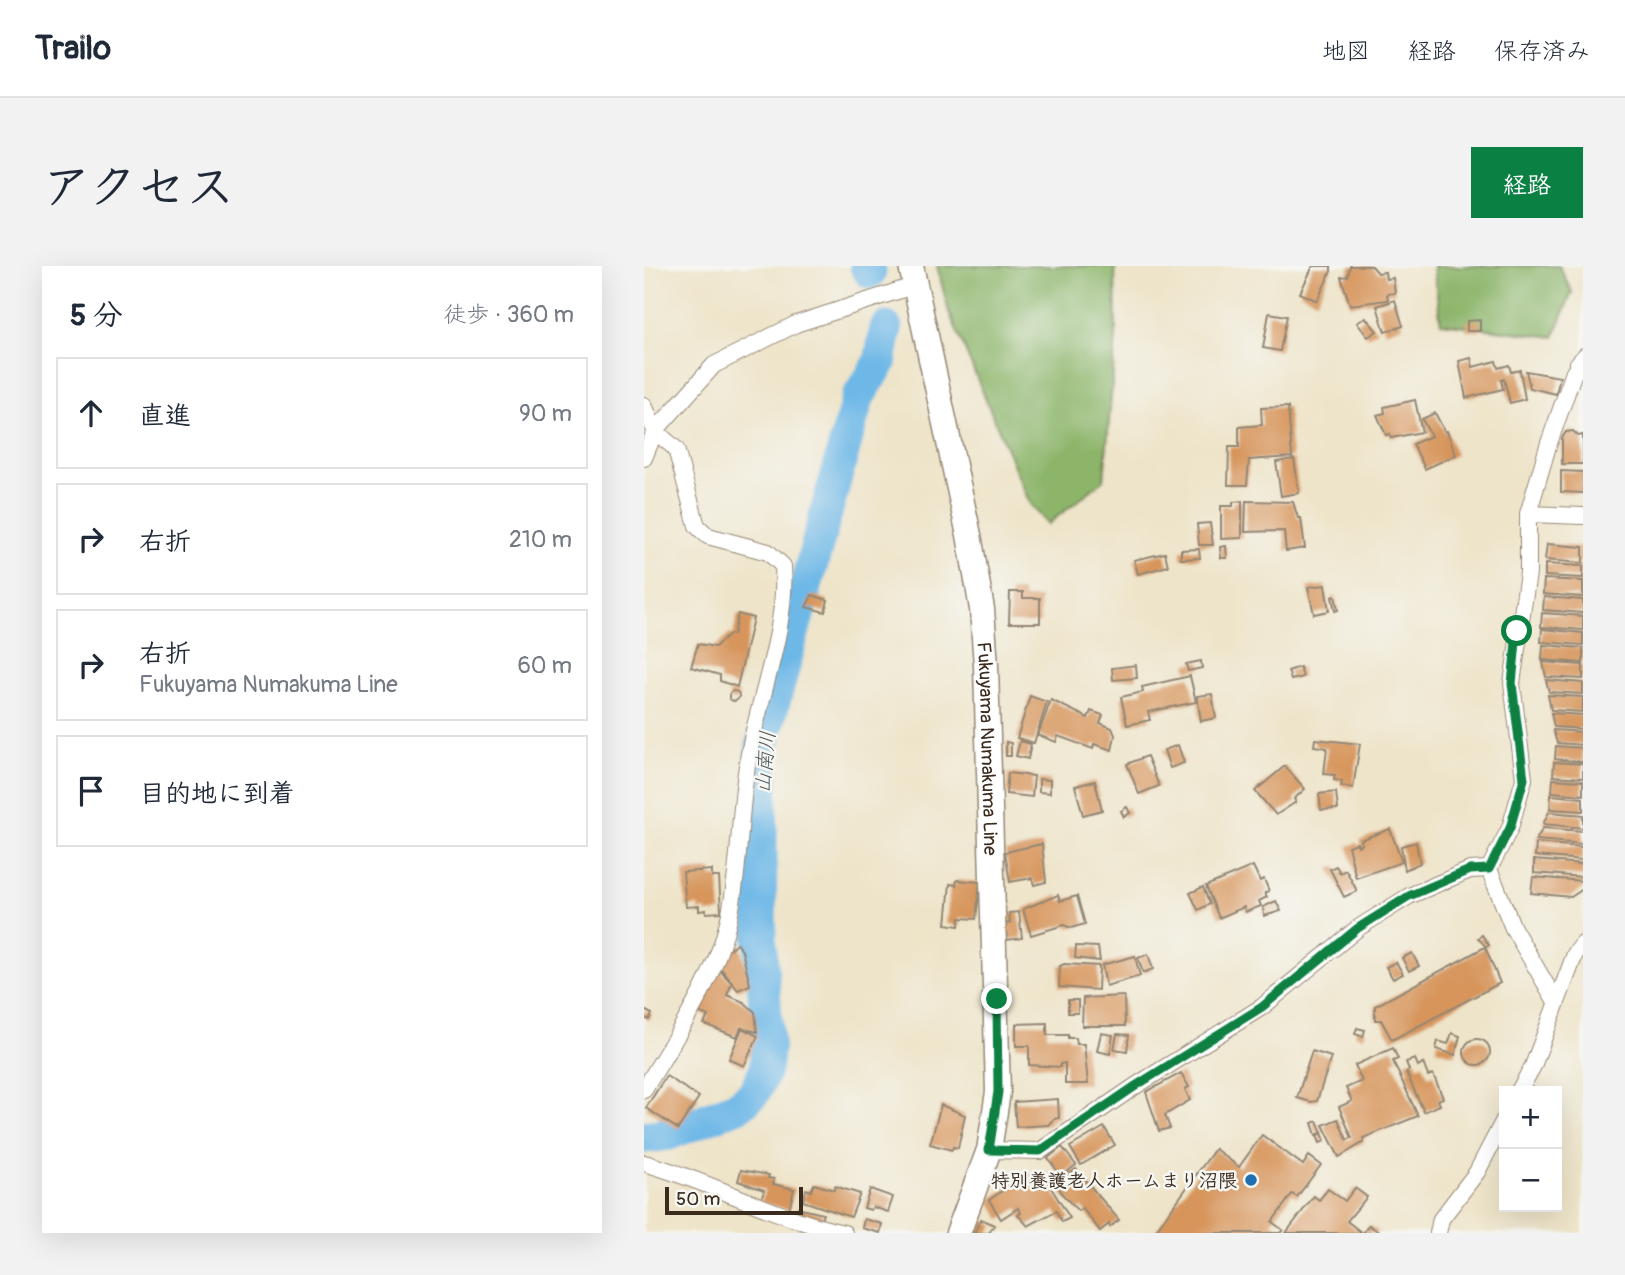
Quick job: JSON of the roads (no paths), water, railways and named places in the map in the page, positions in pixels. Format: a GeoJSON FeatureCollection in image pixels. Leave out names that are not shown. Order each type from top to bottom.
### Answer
{"type":"FeatureCollection","features":[{"type":"Feature","properties":{"kind":"main road","name":"Fukuyama Numakuma Line"},"geometry":{"type":"LineString","coordinates":[[913,276],[969,535],[983,621],[998,1092],[989,1150],[958,1233]]}},
{"type":"Feature","properties":{"kind":"street"},"geometry":{"type":"LineString","coordinates":[[644,458],[655,430],[714,365],[796,324],[913,276]]}},
{"type":"Feature","properties":{"kind":"street"},"geometry":{"type":"LineString","coordinates":[[1555,1000],[1513,928],[1489,869],[1510,828],[1524,779],[1512,684],[1528,573],[1528,514],[1548,446],[1579,369]]}},
{"type":"Feature","properties":{"kind":"street"},"geometry":{"type":"LineString","coordinates":[[644,405],[655,430],[676,449],[697,526],[708,536],[768,552],[783,566],[785,594],[750,749],[732,908],[722,944],[694,1003],[644,1090]]}},
{"type":"Feature","properties":{"kind":"street"},"geometry":{"type":"LineString","coordinates":[[1528,514],[1583,516]]}},
{"type":"Feature","properties":{"kind":"street"},"geometry":{"type":"LineString","coordinates":[[989,1150],[1040,1151],[1137,1085],[1262,1007],[1358,928],[1409,896],[1470,870],[1489,869]]}},
{"type":"Feature","properties":{"kind":"street"},"geometry":{"type":"LineString","coordinates":[[1522,1086],[1533,1066],[1555,1000],[1575,954],[1583,944]]}},
{"type":"Feature","properties":{"kind":"street"},"geometry":{"type":"LineString","coordinates":[[1438,1233],[1441,1219],[1477,1172],[1499,1130]]}},
{"type":"Feature","properties":{"kind":"street"},"geometry":{"type":"LineString","coordinates":[[644,1163],[683,1174],[782,1216],[844,1233]]}},
{"type":"Feature","properties":{"kind":"lane"},"geometry":{"type":"LineString","coordinates":[[1579,369],[1574,362],[1583,352]]}},
{"type":"Feature","properties":{"kind":"waterway","name":"山南川"},"geometry":{"type":"LineString","coordinates":[[866,266],[870,272]]}},
{"type":"Feature","properties":{"kind":"waterway","name":"山南川"},"geometry":{"type":"LineString","coordinates":[[644,1137],[669,1134],[740,1105],[754,1093],[765,1070],[768,1043],[760,939],[762,745],[858,397],[880,363],[886,328]]}},
{"type":"Feature","properties":{"kind":"place","name":"特別養護老人ホームまり沼隈"},"geometry":{"type":"Point","coordinates":[1251,1180]}}]}
